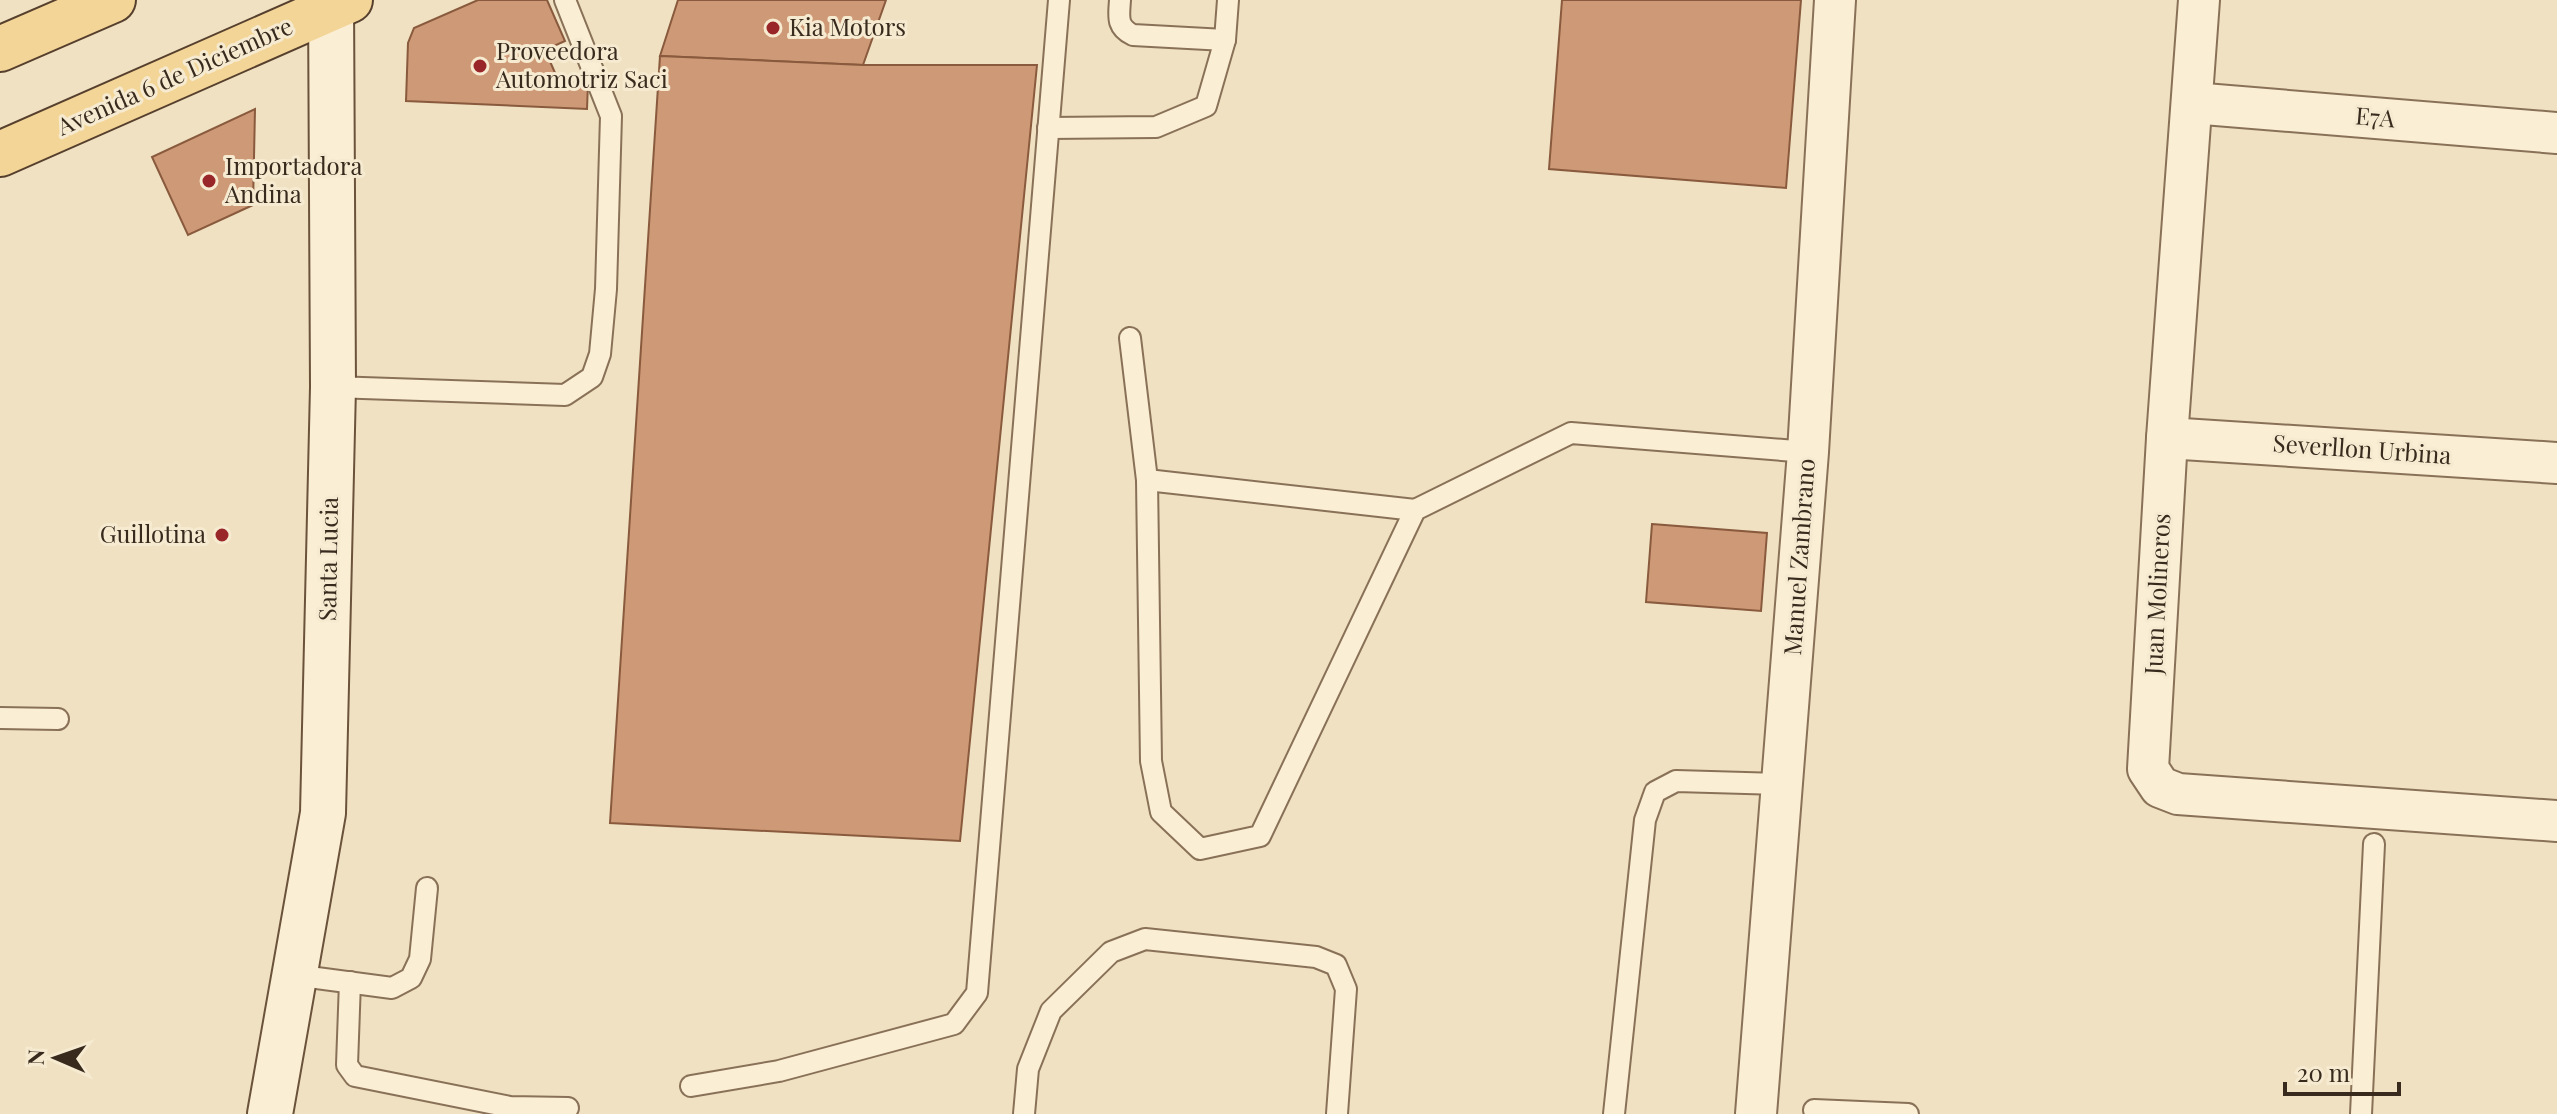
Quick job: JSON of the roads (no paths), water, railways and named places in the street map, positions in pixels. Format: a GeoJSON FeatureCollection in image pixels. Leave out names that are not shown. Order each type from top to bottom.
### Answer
{"type":"FeatureCollection","features":[{"type":"Feature","properties":{"kind":"main road"},"geometry":{"type":"LineString","coordinates":[[0,49],[113,0]]}},
{"type":"Feature","properties":{"kind":"main road","name":"Avenida 6 de Diciembre"},"geometry":{"type":"LineString","coordinates":[[0,154],[337,3]]}},
{"type":"Feature","properties":{"kind":"street","name":"Manuel Zambrano"},"geometry":{"type":"LineString","coordinates":[[1756,1114],[1808,452],[1835,0]]}},
{"type":"Feature","properties":{"kind":"street","name":"Juan Molineros"},"geometry":{"type":"LineString","coordinates":[[2199,0],[2167,438],[2148,769],[2160,787],[2178,794],[2557,821]]}},
{"type":"Feature","properties":{"kind":"street","name":"Santa Lucia"},"geometry":{"type":"LineString","coordinates":[[270,1114],[323,813],[333,387],[337,3]]}},
{"type":"Feature","properties":{"kind":"street","name":"E7A"},"geometry":{"type":"LineString","coordinates":[[2192,103],[2557,133]]}},
{"type":"Feature","properties":{"kind":"street","name":"Severllon Urbina"},"geometry":{"type":"LineString","coordinates":[[2167,438],[2557,463]]}},
{"type":"Feature","properties":{"kind":"lane"},"geometry":{"type":"LineString","coordinates":[[333,387],[565,395],[592,377],[600,354],[606,289],[611,116],[565,0]]}},
{"type":"Feature","properties":{"kind":"lane"},"geometry":{"type":"LineString","coordinates":[[691,1086],[779,1071],[954,1024],[977,993],[1059,0]]}},
{"type":"Feature","properties":{"kind":"lane"},"geometry":{"type":"LineString","coordinates":[[1120,0],[1119,23],[1124,31],[1133,35],[1225,40]]}},
{"type":"Feature","properties":{"kind":"lane"},"geometry":{"type":"LineString","coordinates":[[1048,128],[1156,127],[1206,106],[1225,40],[1228,0]]}},
{"type":"Feature","properties":{"kind":"lane"},"geometry":{"type":"LineString","coordinates":[[1130,338],[1147,480],[1151,761],[1161,812],[1200,849],[1260,836],[1415,510]]}},
{"type":"Feature","properties":{"kind":"lane"},"geometry":{"type":"LineString","coordinates":[[1147,480],[1415,510],[1571,433],[1808,452]]}},
{"type":"Feature","properties":{"kind":"lane"},"geometry":{"type":"LineString","coordinates":[[0,718],[58,719]]}},
{"type":"Feature","properties":{"kind":"lane"},"geometry":{"type":"LineString","coordinates":[[1614,1114],[1645,820],[1655,792],[1676,781],[1782,784]]}},
{"type":"Feature","properties":{"kind":"lane"},"geometry":{"type":"LineString","coordinates":[[2361,1114],[2374,844]]}},
{"type":"Feature","properties":{"kind":"lane"},"geometry":{"type":"LineString","coordinates":[[294,975],[392,988],[411,978],[420,959],[427,888]]}},
{"type":"Feature","properties":{"kind":"lane"},"geometry":{"type":"LineString","coordinates":[[1024,1114],[1028,1069],[1051,1011],[1111,952],[1145,939],[1316,957],[1336,965],[1346,989],[1337,1114]]}},
{"type":"Feature","properties":{"kind":"lane"},"geometry":{"type":"LineString","coordinates":[[350,982],[347,1065],[355,1076],[510,1107],[568,1108]]}},
{"type":"Feature","properties":{"kind":"lane"},"geometry":{"type":"LineString","coordinates":[[1814,1110],[1908,1114]]}},
{"type":"Feature","properties":{"kind":"place","name":"Kia Motors"},"geometry":{"type":"Point","coordinates":[773,28]}},
{"type":"Feature","properties":{"kind":"place","name":"Proveedora Automotriz Saci"},"geometry":{"type":"Point","coordinates":[480,66]}},
{"type":"Feature","properties":{"kind":"place","name":"Importadora Andina"},"geometry":{"type":"Point","coordinates":[209,181]}},
{"type":"Feature","properties":{"kind":"place","name":"Guillotina"},"geometry":{"type":"Point","coordinates":[222,535]}}]}
